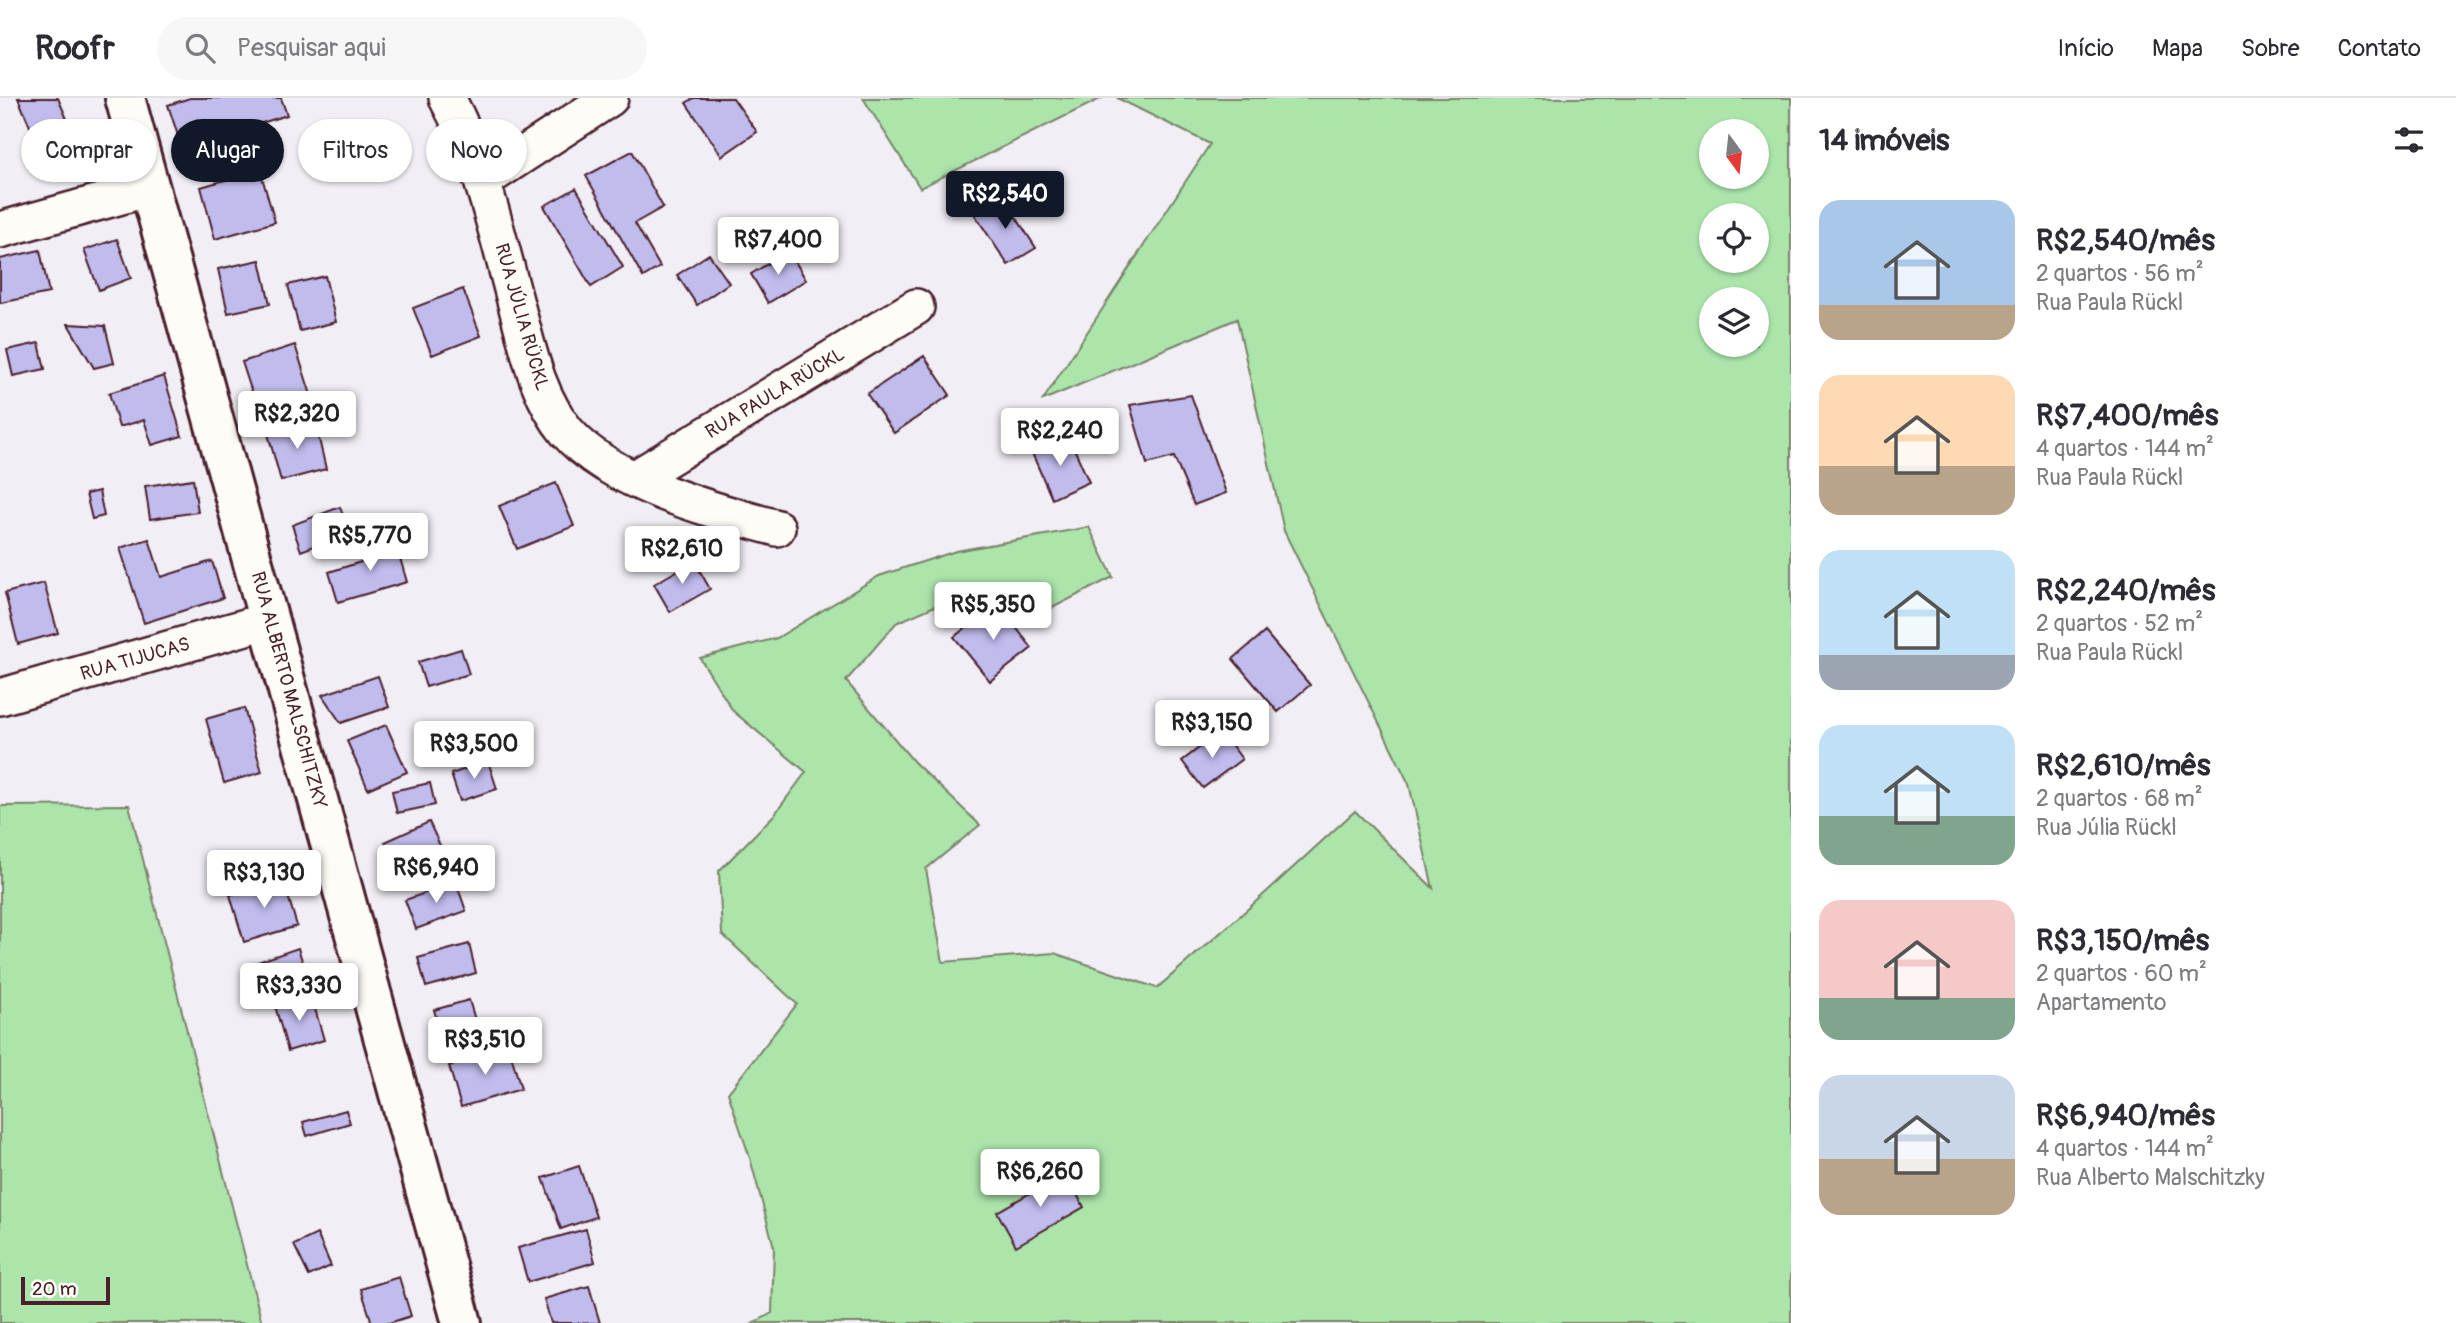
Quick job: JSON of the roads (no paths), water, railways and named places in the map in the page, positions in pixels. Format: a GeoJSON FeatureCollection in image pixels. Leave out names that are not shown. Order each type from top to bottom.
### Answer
{"type":"FeatureCollection","features":[{"type":"Feature","properties":{"kind":"street","name":"RUA ALBERTO MALSCHITZKY"},"geometry":{"type":"LineString","coordinates":[[125,98],[462,1323]]}},
{"type":"Feature","properties":{"kind":"street","name":"RUA JÚLIA RÜCKL"},"geometry":{"type":"LineString","coordinates":[[447,98],[457,119]]}},
{"type":"Feature","properties":{"kind":"street"},"geometry":{"type":"LineString","coordinates":[[527,152],[610,98]]}},
{"type":"Feature","properties":{"kind":"street","name":"RUA JÚLIA RÜCKL"},"geometry":{"type":"LineString","coordinates":[[483,182],[532,362],[544,397],[567,432],[596,457],[635,479],[679,499],[777,528]]}},
{"type":"Feature","properties":{"kind":"street"},"geometry":{"type":"LineString","coordinates":[[0,230],[150,188]]}},
{"type":"Feature","properties":{"kind":"street","name":"RUA PAULA RÜCKL"},"geometry":{"type":"LineString","coordinates":[[635,479],[916,307]]}},
{"type":"Feature","properties":{"kind":"street","name":"RUA TIJUCAS"},"geometry":{"type":"LineString","coordinates":[[0,697],[270,620]]}}]}
